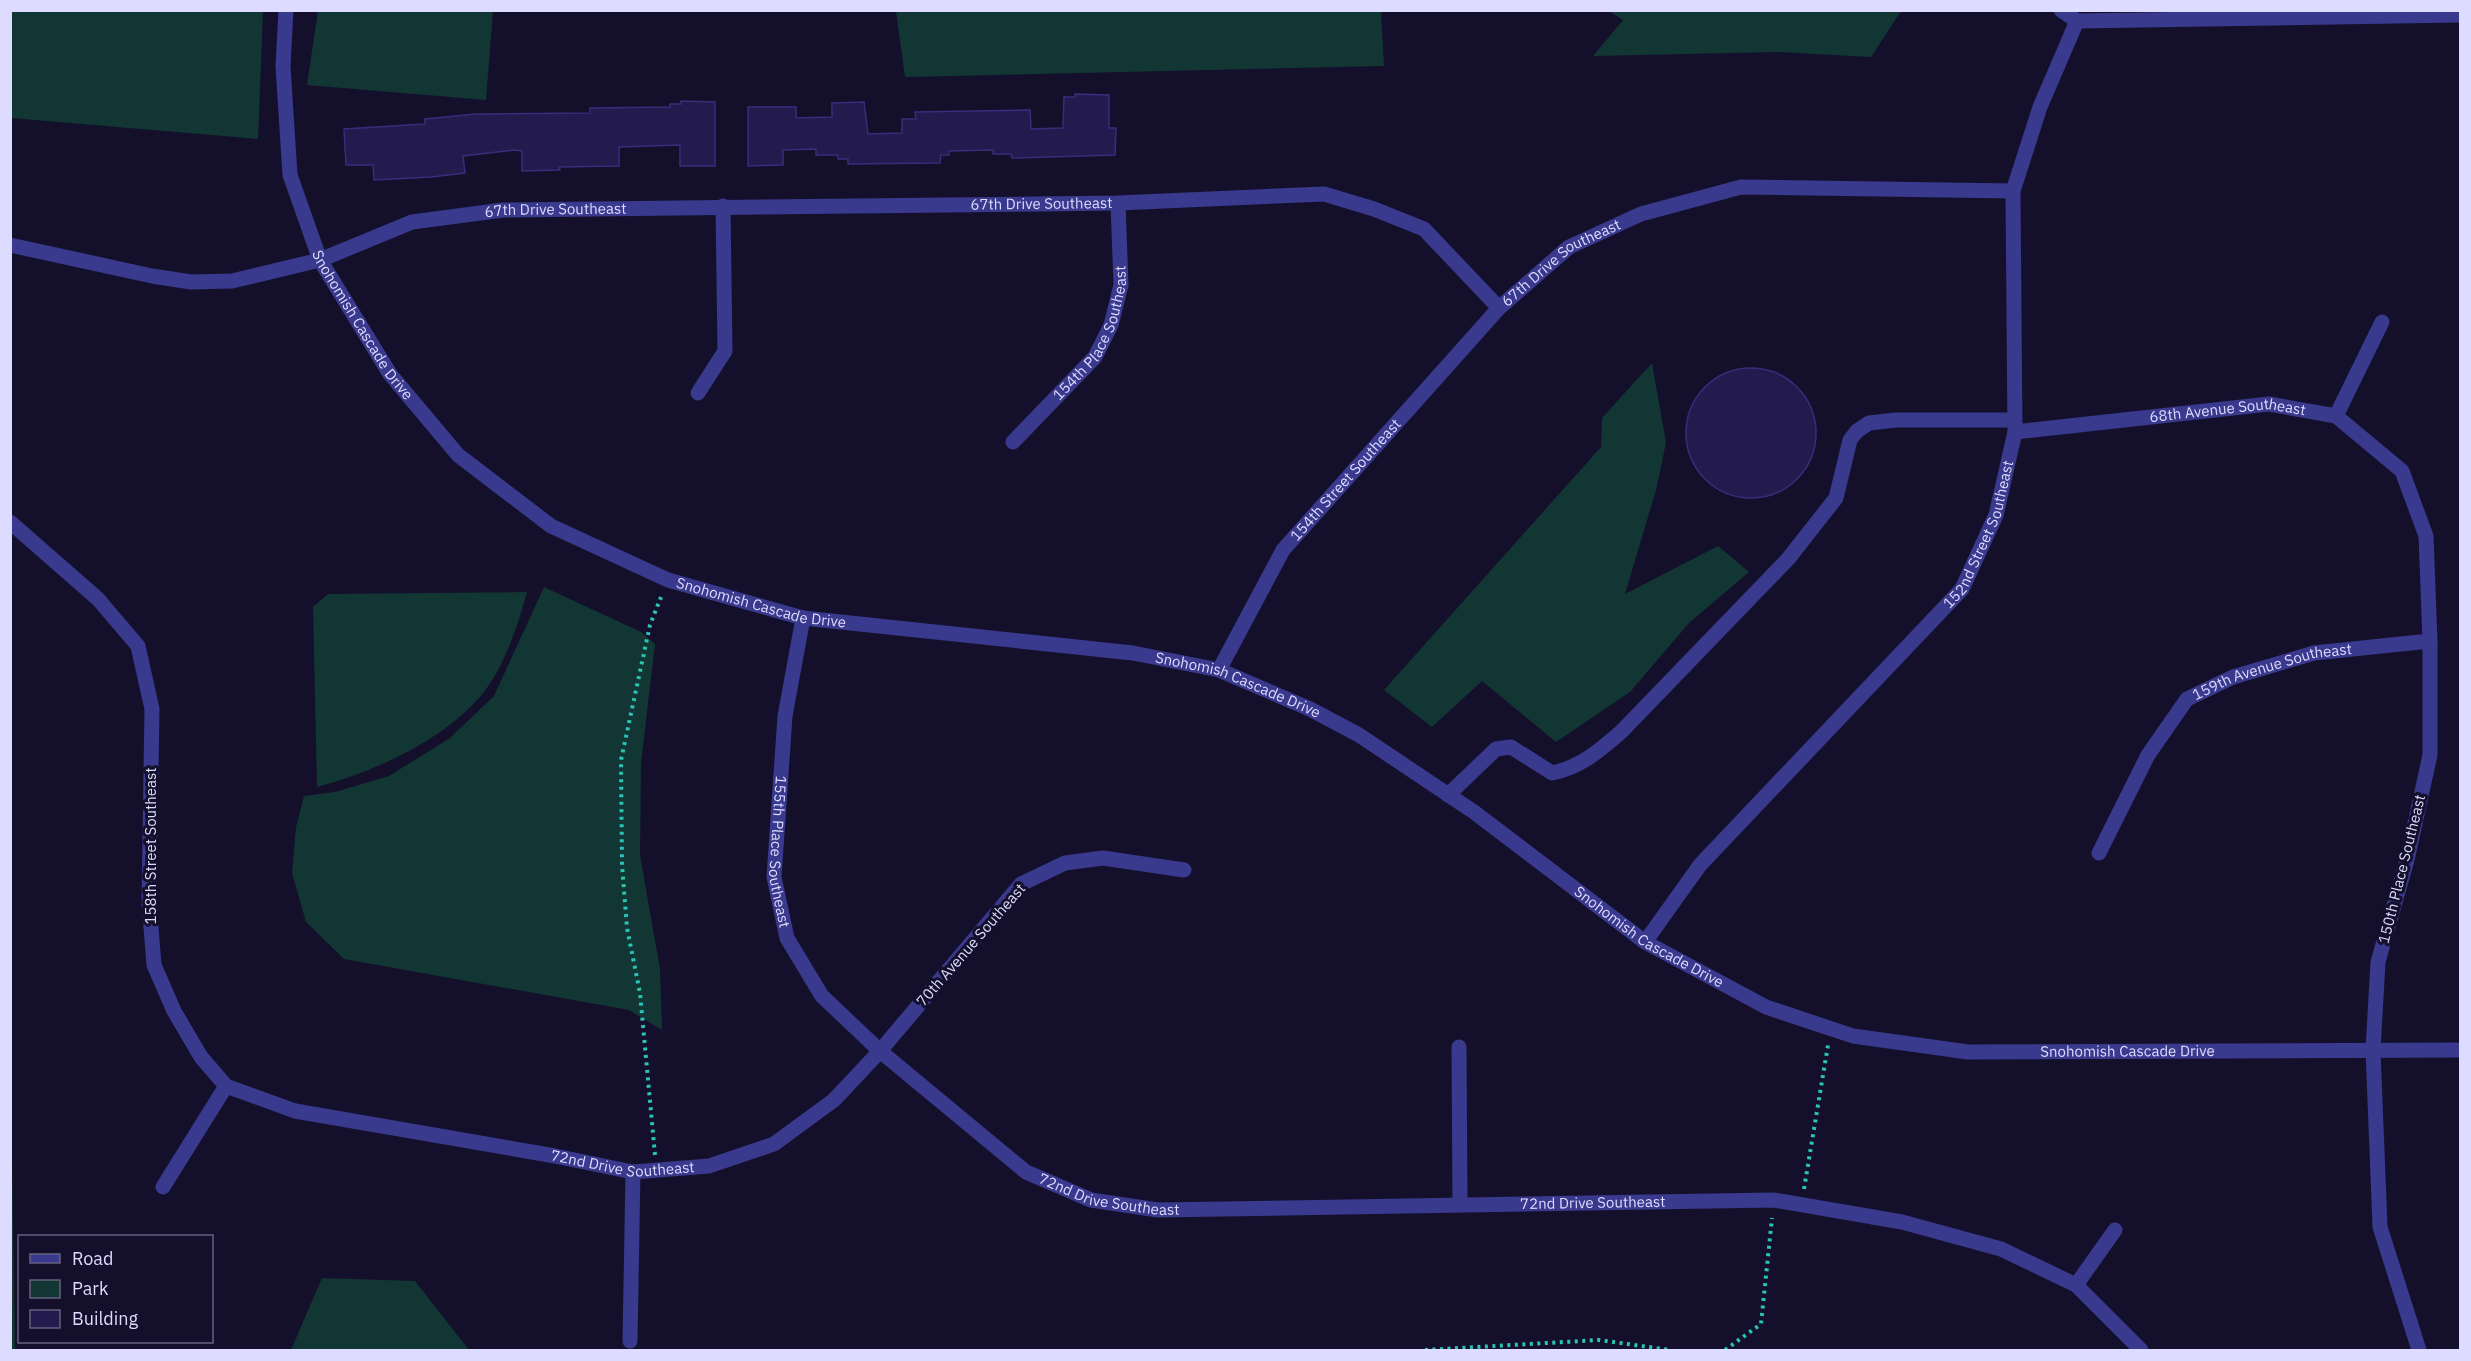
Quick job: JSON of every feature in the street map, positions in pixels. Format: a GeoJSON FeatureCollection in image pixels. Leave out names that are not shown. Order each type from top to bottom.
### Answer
{"type":"FeatureCollection","features":[{"type":"Feature","properties":{"kind":"street","name":"Snohomish Cascade Drive"},"geometry":{"type":"LineString","coordinates":[[286,10],[284,66],[290,175],[320,260],[390,374],[458,455],[551,526],[668,580],[803,618],[1133,653],[1219,670],[1310,709],[1359,735],[1448,795],[1645,942],[1766,1007],[1853,1036],[1968,1052],[2460,1050]]}},
{"type":"Feature","properties":{"kind":"street"},"geometry":{"type":"LineString","coordinates":[[2061,10],[2077,21],[2460,15]]}},
{"type":"Feature","properties":{"kind":"street","name":"152nd Street Southeast"},"geometry":{"type":"LineString","coordinates":[[1645,942],[1700,865],[1962,589],[1996,515],[2014,426],[2013,191],[2040,107],[2077,21]]}},
{"type":"Feature","properties":{"kind":"street","name":"67th Drive Southeast"},"geometry":{"type":"LineString","coordinates":[[10,245],[152,276],[191,282],[232,281],[320,260],[412,222],[503,210],[1118,203],[1324,194],[1374,209],[1424,230],[1498,308],[1569,247],[1641,214],[1741,187],[2013,191]]}},
{"type":"Feature","properties":{"kind":"street","name":"154th Place Southeast"},"geometry":{"type":"LineString","coordinates":[[1013,442],[1095,357],[1111,325],[1121,285],[1118,203]]}},
{"type":"Feature","properties":{"kind":"street"},"geometry":{"type":"LineString","coordinates":[[698,393],[725,351],[723,206]]}},
{"type":"Feature","properties":{"kind":"street","name":"154th Street Southeast"},"geometry":{"type":"LineString","coordinates":[[1219,670],[1283,550],[1498,308]]}},
{"type":"Feature","properties":{"kind":"street"},"geometry":{"type":"LineString","coordinates":[[2336,416],[2382,322]]}},
{"type":"Feature","properties":{"kind":"street","name":"68th Avenue Southeast"},"geometry":{"type":"LineString","coordinates":[[1448,795],[1496,749],[1511,747],[1552,773],[1569,770],[1593,756],[1621,732],[1788,560],[1836,498],[1850,440],[1869,423],[1896,420],[2014,426],[2269,404],[2336,416]]}},
{"type":"Feature","properties":{"kind":"street","name":"150th Place Southeast"},"geometry":{"type":"LineString","coordinates":[[2336,416],[2402,471],[2426,536],[2430,641],[2430,755],[2407,860],[2378,963],[2373,1050],[2380,1227],[2419,1350]]}},
{"type":"Feature","properties":{"kind":"street","name":"158th Street Southeast"},"geometry":{"type":"LineString","coordinates":[[10,522],[98,599],[138,646],[152,710],[149,902],[154,965],[174,1011],[201,1057],[226,1086]]}},
{"type":"Feature","properties":{"kind":"street","name":"155th Place Southeast"},"geometry":{"type":"LineString","coordinates":[[803,618],[785,716],[774,877],[787,938],[822,996],[880,1051]]}},
{"type":"Feature","properties":{"kind":"street","name":"159th Avenue Southeast"},"geometry":{"type":"LineString","coordinates":[[2099,854],[2148,755],[2187,699],[2233,677],[2314,653],[2430,641]]}},
{"type":"Feature","properties":{"kind":"street","name":"70th Avenue Southeast"},"geometry":{"type":"LineString","coordinates":[[880,1051],[1021,884],[1065,863],[1103,858],[1184,870]]}},
{"type":"Feature","properties":{"kind":"street"},"geometry":{"type":"LineString","coordinates":[[1459,1047],[1460,1205]]}},
{"type":"Feature","properties":{"kind":"street","name":"72nd Drive Southeast"},"geometry":{"type":"LineString","coordinates":[[226,1086],[295,1111],[555,1156],[633,1172],[709,1166],[774,1144],[834,1100],[880,1051],[1026,1172],[1091,1200],[1158,1210],[1774,1200],[1902,1222],[2001,1249],[2076,1285],[2141,1350]]}},
{"type":"Feature","properties":{"kind":"street"},"geometry":{"type":"LineString","coordinates":[[163,1187],[226,1086]]}},
{"type":"Feature","properties":{"kind":"street"},"geometry":{"type":"LineString","coordinates":[[630,1341],[633,1172]]}},
{"type":"Feature","properties":{"kind":"street"},"geometry":{"type":"LineString","coordinates":[[2076,1285],[2115,1230]]}},
{"type":"Feature","properties":{"kind":"path"},"geometry":{"type":"LineString","coordinates":[[656,1170],[640,993],[627,928],[622,865],[621,760],[650,625],[668,580]]}},
{"type":"Feature","properties":{"kind":"path"},"geometry":{"type":"LineString","coordinates":[[1801,1204],[1830,1029]]}},
{"type":"Feature","properties":{"kind":"path"},"geometry":{"type":"LineString","coordinates":[[1725,1350],[1761,1324],[1774,1200]]}},
{"type":"Feature","properties":{"kind":"path"},"geometry":{"type":"LineString","coordinates":[[1425,1350],[1599,1340],[1670,1350]]}},
{"type":"Feature","properties":{"kind":"green space"},"geometry":{"type":"Polygon","coordinates":[[[10,11],[263,11],[258,139],[11,118],[10,11]]]}},
{"type":"Feature","properties":{"kind":"green space"},"geometry":{"type":"Polygon","coordinates":[[[318,11],[493,11],[486,100],[307,85],[318,11]]]}},
{"type":"Feature","properties":{"kind":"green space"},"geometry":{"type":"Polygon","coordinates":[[[896,11],[1381,11],[1384,66],[905,77],[896,11]]]}},
{"type":"Feature","properties":{"kind":"green space"},"geometry":{"type":"Polygon","coordinates":[[[1609,11],[1901,11],[1871,57],[1779,52],[1593,56],[1623,20],[1609,11]]]}},
{"type":"Feature","properties":{"kind":"green space"},"geometry":{"type":"Polygon","coordinates":[[[1652,363],[1666,443],[1656,490],[1625,594],[1718,546],[1749,572],[1689,623],[1630,692],[1556,742],[1482,681],[1432,727],[1384,690],[1601,447],[1602,418],[1652,363]]]}},
{"type":"Feature","properties":{"kind":"green space"},"geometry":{"type":"Polygon","coordinates":[[[544,587],[641,632],[655,644],[641,763],[640,855],[660,969],[662,1030],[629,1010],[344,959],[306,922],[292,873],[296,827],[304,796],[335,792],[389,776],[450,738],[494,696],[544,587]]]}},
{"type":"Feature","properties":{"kind":"green space"},"geometry":{"type":"Polygon","coordinates":[[[527,592],[514,635],[502,663],[486,689],[461,715],[443,730],[403,754],[360,773],[317,787],[313,607],[328,594],[527,592]]]}},
{"type":"Feature","properties":{"kind":"green space"},"geometry":{"type":"Polygon","coordinates":[[[11,1089],[15,1350],[10,1350],[11,1089]]]}},
{"type":"Feature","properties":{"kind":"green space"},"geometry":{"type":"Polygon","coordinates":[[[322,1278],[415,1281],[469,1350],[291,1350],[322,1278]]]}},
{"type":"Feature","properties":{"kind":"building"},"geometry":{"type":"Polygon","coordinates":[[[1075,94],[1109,95],[1109,128],[1116,128],[1115,155],[1012,158],[1011,154],[993,154],[993,150],[949,151],[949,155],[941,155],[940,163],[848,164],[848,159],[838,159],[838,155],[816,155],[816,149],[783,150],[783,165],[748,166],[748,107],[796,107],[796,118],[832,117],[832,103],[864,102],[868,134],[902,133],[902,119],[916,119],[915,112],[1030,110],[1031,129],[1063,128],[1064,97],[1075,97],[1075,94]]]}},
{"type":"Feature","properties":{"kind":"building"},"geometry":{"type":"Polygon","coordinates":[[[681,101],[715,102],[715,166],[680,166],[680,145],[619,147],[619,166],[559,167],[560,170],[522,171],[522,151],[515,150],[463,156],[465,173],[431,177],[374,180],[373,165],[346,165],[344,129],[425,124],[425,119],[476,114],[590,113],[590,108],[670,107],[670,104],[681,104],[681,101]]]}},
{"type":"Feature","properties":{"kind":"building"},"geometry":{"type":"Polygon","coordinates":[[[1751,368],[1776,373],[1797,387],[1811,408],[1816,433],[1811,458],[1797,479],[1776,493],[1751,498],[1726,493],[1705,479],[1691,458],[1686,433],[1691,408],[1705,387],[1726,373],[1751,368]]]}}]}
